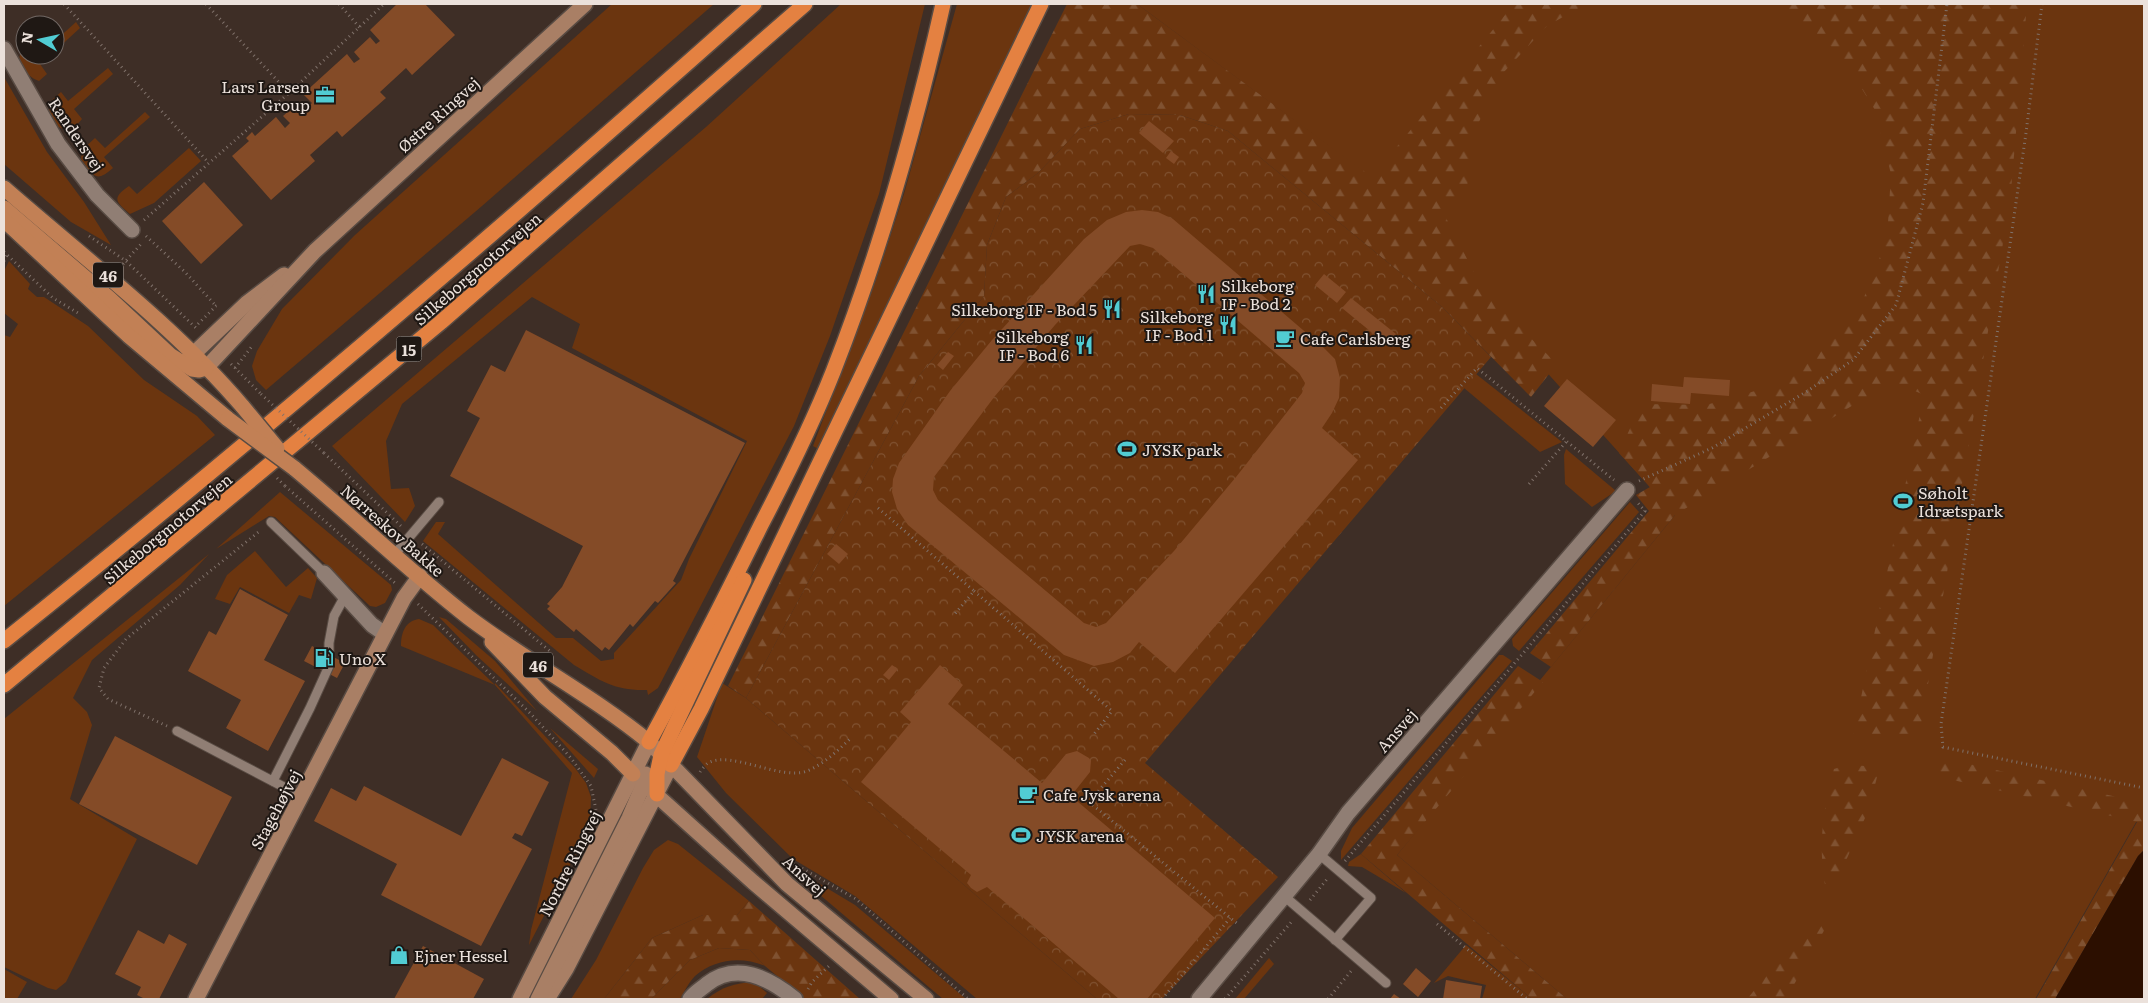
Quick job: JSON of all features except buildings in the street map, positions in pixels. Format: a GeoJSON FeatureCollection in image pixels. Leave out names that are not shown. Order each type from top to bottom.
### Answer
{"type":"FeatureCollection","features":[{"type":"Feature","properties":{"kind":"highway","name":"Silkeborgmotorvejen"},"geometry":{"type":"LineString","coordinates":[[4,641],[380,331],[754,4]]}},
{"type":"Feature","properties":{"kind":"highway","name":"Silkeborgmotorvejen"},"geometry":{"type":"LineString","coordinates":[[4,685],[441,322],[805,4]]}},
{"type":"Feature","properties":{"kind":"highway"},"geometry":{"type":"LineString","coordinates":[[666,760],[758,550],[792,463],[832,374],[878,248],[918,112],[943,4]]}},
{"type":"Feature","properties":{"kind":"highway"},"geometry":{"type":"LineString","coordinates":[[657,794],[657,774],[700,710],[1041,4]]}},
{"type":"Feature","properties":{"kind":"highway"},"geometry":{"type":"LineString","coordinates":[[649,742],[792,463]]}},
{"type":"Feature","properties":{"kind":"main road","name":"Østre Ringvej"},"geometry":{"type":"LineString","coordinates":[[206,368],[315,251],[585,4]]}},
{"type":"Feature","properties":{"kind":"main road","name":"Nørreskov Bakke"},"geometry":{"type":"LineString","coordinates":[[4,188],[124,289],[188,359],[206,368],[243,407],[297,471]]}},
{"type":"Feature","properties":{"kind":"main road"},"geometry":{"type":"LineString","coordinates":[[4,208],[188,359],[181,372],[183,382]]}},
{"type":"Feature","properties":{"kind":"main road","name":"Nørreskov Bakke"},"geometry":{"type":"LineString","coordinates":[[4,220],[100,310],[183,382],[297,471],[468,617],[545,697],[612,753],[657,794]]}},
{"type":"Feature","properties":{"kind":"main road","name":"Østre Ringvej"},"geometry":{"type":"LineString","coordinates":[[188,359],[247,303],[315,251]]}},
{"type":"Feature","properties":{"kind":"main road","name":"Stagehøjvej"},"geometry":{"type":"LineString","coordinates":[[196,999],[385,634],[407,594],[420,576]]}},
{"type":"Feature","properties":{"kind":"main road","name":"Nørreskov Bakke"},"geometry":{"type":"LineString","coordinates":[[468,617],[627,724],[649,742],[666,760]]}},
{"type":"Feature","properties":{"kind":"main road"},"geometry":{"type":"LineString","coordinates":[[538,999],[629,818],[649,742]]}},
{"type":"Feature","properties":{"kind":"main road","name":"Ansvej"},"geometry":{"type":"LineString","coordinates":[[666,760],[787,884],[926,999]]}},
{"type":"Feature","properties":{"kind":"main road","name":"Nordre Ringvej"},"geometry":{"type":"LineString","coordinates":[[520,999],[639,778]]}},
{"type":"Feature","properties":{"kind":"main road"},"geometry":{"type":"LineString","coordinates":[[547,999],[566,969],[657,794],[753,882],[891,999]]}},
{"type":"Feature","properties":{"kind":"street","name":"Randersvej"},"geometry":{"type":"LineString","coordinates":[[4,49],[58,144],[97,196],[132,230]]}},
{"type":"Feature","properties":{"kind":"street","name":"Ansvej"},"geometry":{"type":"LineString","coordinates":[[1199,999],[1319,854],[1348,813],[1627,490]]}},
{"type":"Feature","properties":{"kind":"street"},"geometry":{"type":"LineString","coordinates":[[324,573],[372,625],[385,634]]}},
{"type":"Feature","properties":{"kind":"street"},"geometry":{"type":"LineString","coordinates":[[690,999],[712,980],[728,973],[747,973],[763,977],[801,996]]}},
{"type":"Feature","properties":{"kind":"lane"},"geometry":{"type":"LineString","coordinates":[[395,554],[439,502]]}},
{"type":"Feature","properties":{"kind":"lane"},"geometry":{"type":"LineString","coordinates":[[271,522],[324,573]]}},
{"type":"Feature","properties":{"kind":"lane"},"geometry":{"type":"LineString","coordinates":[[273,781],[329,666],[329,643],[334,616],[345,596]]}},
{"type":"Feature","properties":{"kind":"lane"},"geometry":{"type":"LineString","coordinates":[[176,731],[301,796]]}},
{"type":"Feature","properties":{"kind":"lane"},"geometry":{"type":"LineString","coordinates":[[1319,854],[1371,898],[1336,940]]}},
{"type":"Feature","properties":{"kind":"lane"},"geometry":{"type":"LineString","coordinates":[[1284,896],[1386,983]]}},
{"type":"Feature","properties":{"kind":"path"},"geometry":{"type":"LineString","coordinates":[[64,4],[208,162]]}},
{"type":"Feature","properties":{"kind":"path"},"geometry":{"type":"LineString","coordinates":[[206,4],[289,93]]}},
{"type":"Feature","properties":{"kind":"path"},"geometry":{"type":"LineString","coordinates":[[338,4],[360,28]]}},
{"type":"Feature","properties":{"kind":"path"},"geometry":{"type":"LineString","coordinates":[[132,230],[289,93],[384,4]]}},
{"type":"Feature","properties":{"kind":"path"},"geometry":{"type":"LineString","coordinates":[[1627,490],[1643,477],[1712,448],[1830,376],[1853,360],[1896,305],[1923,203],[1947,4]]}},
{"type":"Feature","properties":{"kind":"path"},"geometry":{"type":"LineString","coordinates":[[2042,4],[2026,133],[1942,724],[1943,747],[2144,788]]}},
{"type":"Feature","properties":{"kind":"path"},"geometry":{"type":"LineString","coordinates":[[132,230],[140,231],[185,272],[216,306]]}},
{"type":"Feature","properties":{"kind":"path"},"geometry":{"type":"LineString","coordinates":[[123,264],[138,248]]}},
{"type":"Feature","properties":{"kind":"path"},"geometry":{"type":"LineString","coordinates":[[4,252],[7,255],[4,262]]}},
{"type":"Feature","properties":{"kind":"path"},"geometry":{"type":"LineString","coordinates":[[1225,999],[1645,512],[1627,490],[1477,368],[1441,408]]}},
{"type":"Feature","properties":{"kind":"path"},"geometry":{"type":"LineString","coordinates":[[261,394],[410,534],[554,654]]}},
{"type":"Feature","properties":{"kind":"path"},"geometry":{"type":"LineString","coordinates":[[1529,484],[1566,442]]}},
{"type":"Feature","properties":{"kind":"path"},"geometry":{"type":"LineString","coordinates":[[285,486],[407,594],[530,713],[571,758],[591,786],[595,799],[596,817]]}},
{"type":"Feature","properties":{"kind":"path"},"geometry":{"type":"LineString","coordinates":[[878,508],[1112,711],[1094,734]]}},
{"type":"Feature","properties":{"kind":"path"},"geometry":{"type":"LineString","coordinates":[[176,731],[108,699],[99,688],[104,668],[126,639],[271,522]]}},
{"type":"Feature","properties":{"kind":"path"},"geometry":{"type":"LineString","coordinates":[[954,615],[974,591]]}},
{"type":"Feature","properties":{"kind":"path"},"geometry":{"type":"LineString","coordinates":[[705,778],[699,772],[707,763],[718,761],[742,762],[782,772],[805,772],[831,757],[850,739]]}},
{"type":"Feature","properties":{"kind":"path"},"geometry":{"type":"LineString","coordinates":[[1125,760],[1089,802],[1230,918],[1162,999]]}},
{"type":"Feature","properties":{"kind":"path"},"geometry":{"type":"LineString","coordinates":[[782,854],[788,860],[856,899],[968,999]]}},
{"type":"Feature","properties":{"kind":"path"},"geometry":{"type":"LineString","coordinates":[[1437,924],[1527,999]]}},
{"type":"Feature","properties":{"kind":"path"},"geometry":{"type":"LineString","coordinates":[[1328,999],[1360,960]]}},
{"type":"Feature","properties":{"kind":"path"},"geometry":{"type":"LineString","coordinates":[[801,996],[832,962]]}},
{"type":"Feature","properties":{"kind":"green space"},"geometry":{"type":"Polygon","coordinates":[[[612,4],[714,4],[482,206],[266,390],[256,380],[252,366],[257,351],[282,309],[355,235],[612,4]]]}},
{"type":"Feature","properties":{"kind":"green space"},"geometry":{"type":"Polygon","coordinates":[[[841,4],[925,4],[879,194],[830,336],[794,426],[658,688],[648,695],[647,690],[617,687],[574,665],[423,541],[436,522],[445,522],[438,534],[556,638],[573,638],[601,661],[614,659],[614,653],[681,580],[689,559],[747,441],[572,348],[580,324],[532,297],[402,404],[386,441],[391,489],[409,488],[415,506],[405,522],[332,446],[706,127],[841,4]]]}},
{"type":"Feature","properties":{"kind":"green space"},"geometry":{"type":"Polygon","coordinates":[[[957,4],[1034,4],[820,450],[813,446],[877,277],[904,194],[957,4]]]}},
{"type":"Feature","properties":{"kind":"green space"},"geometry":{"type":"Polygon","coordinates":[[[1067,4],[1137,4],[1372,177],[1514,4],[1586,4],[1547,26],[1503,73],[1474,132],[1466,197],[1444,214],[1484,292],[1557,364],[1531,397],[1442,307],[1228,131],[1180,115],[1129,114],[1080,129],[1038,173],[1006,197],[987,245],[984,296],[919,376],[746,698],[728,686],[1067,4]]]}},
{"type":"Feature","properties":{"kind":"green space","name":"Søholt Idrætspark"},"geometry":{"type":"Polygon","coordinates":[[[1137,4],[2144,4],[2144,818],[2139,817],[2035,999],[1567,999],[1397,855],[1675,515],[1372,178],[1137,4]]]}},
{"type":"Feature","properties":{"kind":"green space"},"geometry":{"type":"Polygon","coordinates":[[[1771,4],[1900,4],[1920,8],[1921,4],[2027,4],[2010,202],[1919,737],[1853,736],[1924,395],[1892,381],[1675,515],[1551,667],[1530,653],[1649,511],[1636,495],[1650,487],[1619,453],[1641,404],[1706,405],[1769,387],[1823,350],[1863,300],[1887,239],[1891,174],[1875,110],[1841,55],[1792,13],[1771,4]]]}},
{"type":"Feature","properties":{"kind":"green space"},"geometry":{"type":"Polygon","coordinates":[[[76,22],[80,28],[65,42],[65,32],[76,22]]]}},
{"type":"Feature","properties":{"kind":"green space"},"geometry":{"type":"Polygon","coordinates":[[[21,65],[41,65],[47,74],[39,81],[30,76],[21,65]]]}},
{"type":"Feature","properties":{"kind":"green space"},"geometry":{"type":"Polygon","coordinates":[[[108,68],[113,74],[74,109],[82,119],[75,127],[67,130],[58,127],[49,112],[52,100],[61,92],[68,101],[108,68]]]}},
{"type":"Feature","properties":{"kind":"green space"},"geometry":{"type":"Polygon","coordinates":[[[4,77],[47,152],[84,202],[111,245],[71,222],[4,164],[4,77]]]}},
{"type":"Feature","properties":{"kind":"green space"},"geometry":{"type":"Polygon","coordinates":[[[145,112],[150,117],[104,157],[113,168],[102,176],[95,176],[81,159],[82,150],[95,138],[105,148],[145,112]]]}},
{"type":"Feature","properties":{"kind":"green space"},"geometry":{"type":"Polygon","coordinates":[[[1129,114],[1180,115],[1228,131],[1442,307],[1491,357],[1145,763],[1278,877],[1162,999],[1097,999],[746,698],[919,376],[984,296],[987,245],[1006,197],[1038,173],[1080,129],[1129,114]]]}},
{"type":"Feature","properties":{"kind":"green space"},"geometry":{"type":"Polygon","coordinates":[[[189,148],[201,161],[154,203],[130,214],[121,206],[118,197],[123,190],[129,186],[137,194],[189,148]]]}},
{"type":"Feature","properties":{"kind":"green space"},"geometry":{"type":"Polygon","coordinates":[[[9,261],[30,284],[28,289],[37,297],[44,297],[88,326],[144,380],[197,416],[215,435],[4,606],[4,335],[10,337],[18,324],[4,313],[4,271],[9,261]]]}},
{"type":"Feature","properties":{"kind":"green space"},"geometry":{"type":"Polygon","coordinates":[[[1476,374],[1562,442],[1540,452],[1464,388],[1476,374]]]}},
{"type":"Feature","properties":{"kind":"green space"},"geometry":{"type":"Polygon","coordinates":[[[1566,449],[1616,491],[1592,507],[1565,484],[1564,455],[1566,449]]]}},
{"type":"Feature","properties":{"kind":"green space"},"geometry":{"type":"Polygon","coordinates":[[[280,492],[391,585],[392,590],[385,603],[376,607],[370,606],[275,517],[269,516],[216,549],[280,492]]]}},
{"type":"Feature","properties":{"kind":"green space"},"geometry":{"type":"Polygon","coordinates":[[[1630,502],[1639,512],[1519,651],[1513,646],[1512,639],[1630,502]]]}},
{"type":"Feature","properties":{"kind":"green space"},"geometry":{"type":"Polygon","coordinates":[[[255,551],[286,587],[308,568],[317,578],[311,599],[299,595],[289,613],[240,587],[230,604],[215,599],[227,575],[255,551]]]}},
{"type":"Feature","properties":{"kind":"green space"},"geometry":{"type":"Polygon","coordinates":[[[209,554],[180,585],[92,660],[73,698],[87,712],[92,725],[70,799],[137,839],[66,982],[56,990],[48,988],[4,967],[4,719],[209,554]]]}},
{"type":"Feature","properties":{"kind":"green space"},"geometry":{"type":"Polygon","coordinates":[[[439,617],[446,619],[495,661],[537,711],[477,656],[439,617]]]}},
{"type":"Feature","properties":{"kind":"green space"},"geometry":{"type":"Polygon","coordinates":[[[419,619],[433,625],[495,685],[401,646],[402,637],[407,625],[419,619]]]}},
{"type":"Feature","properties":{"kind":"green space"},"geometry":{"type":"Polygon","coordinates":[[[1499,655],[1503,655],[1512,661],[1341,860],[1341,851],[1352,828],[1499,655]]]}},
{"type":"Feature","properties":{"kind":"green space"},"geometry":{"type":"Polygon","coordinates":[[[1518,666],[1543,682],[1397,855],[1567,999],[1532,999],[1361,854],[1518,666]]]}},
{"type":"Feature","properties":{"kind":"green space"},"geometry":{"type":"Polygon","coordinates":[[[495,683],[575,768],[586,783],[591,797],[590,826],[529,945],[531,930],[572,773],[495,683]]]}},
{"type":"Feature","properties":{"kind":"green space"},"geometry":{"type":"Polygon","coordinates":[[[722,683],[746,698],[1097,999],[977,999],[855,896],[793,859],[726,793],[697,757],[722,683]]]}},
{"type":"Feature","properties":{"kind":"green space"},"geometry":{"type":"Polygon","coordinates":[[[550,728],[598,769],[594,778],[550,728]]]}},
{"type":"Feature","properties":{"kind":"green space"},"geometry":{"type":"Polygon","coordinates":[[[1942,758],[2144,803],[2144,850],[2138,856],[2055,999],[2036,999],[2137,822],[1931,775],[1942,758]]]}},
{"type":"Feature","properties":{"kind":"green space"},"geometry":{"type":"Polygon","coordinates":[[[1847,765],[1866,766],[1877,777],[1869,809],[1835,885],[1825,885],[1822,855],[1824,812],[1834,769],[1847,765]]]}},
{"type":"Feature","properties":{"kind":"green space"},"geometry":{"type":"Polygon","coordinates":[[[668,840],[678,844],[749,901],[737,915],[703,915],[652,938],[604,999],[571,999],[596,960],[643,868],[654,850],[668,840]]]}},
{"type":"Feature","properties":{"kind":"green space"},"geometry":{"type":"Polygon","coordinates":[[[1361,854],[1406,893],[1362,867],[1348,866],[1349,862],[1361,854]]]}},
{"type":"Feature","properties":{"kind":"green space"},"geometry":{"type":"Polygon","coordinates":[[[790,866],[855,905],[966,999],[943,999],[813,889],[790,866]]]}},
{"type":"Feature","properties":{"kind":"green space"},"geometry":{"type":"Polygon","coordinates":[[[749,901],[860,999],[805,999],[765,966],[750,950],[719,948],[690,960],[651,999],[604,999],[652,938],[703,915],[737,915],[749,901]]]}},
{"type":"Feature","properties":{"kind":"green space"},"geometry":{"type":"Polygon","coordinates":[[[1818,915],[1831,918],[1786,999],[1747,999],[1818,915]]]}},
{"type":"Feature","properties":{"kind":"green space"},"geometry":{"type":"Polygon","coordinates":[[[1466,945],[1532,999],[1482,999],[1486,985],[1448,976],[1434,983],[1466,945]]]}},
{"type":"Feature","properties":{"kind":"green space"},"geometry":{"type":"Polygon","coordinates":[[[719,948],[750,950],[765,966],[738,960],[720,963],[703,970],[695,976],[680,999],[651,999],[690,960],[719,948]]]}},
{"type":"Feature","properties":{"kind":"green space"},"geometry":{"type":"Polygon","coordinates":[[[1269,958],[1274,964],[1244,999],[1235,999],[1269,958]]]}},
{"type":"Feature","properties":{"kind":"green space"},"geometry":{"type":"Polygon","coordinates":[[[4,969],[27,982],[17,999],[4,999],[4,969]]]}},
{"type":"Feature","properties":{"kind":"green space"},"geometry":{"type":"Polygon","coordinates":[[[754,982],[767,993],[762,999],[707,999],[729,986],[754,982]]]}},
{"type":"Feature","properties":{"kind":"shaded area"},"geometry":{"type":"Polygon","coordinates":[[[2144,850],[2144,999],[2055,999],[2138,856],[2144,850]]]}},
{"type":"Feature","properties":{"kind":"place","name":"Lars Larsen Group"},"geometry":{"type":"Point","coordinates":[325,95]}},
{"type":"Feature","properties":{"kind":"place","name":"Silkeborg IF - Bod 2"},"geometry":{"type":"Point","coordinates":[1206,294]}},
{"type":"Feature","properties":{"kind":"place","name":"Silkeborg IF - Bod 5"},"geometry":{"type":"Point","coordinates":[1112,309]}},
{"type":"Feature","properties":{"kind":"place","name":"Silkeborg IF - Bod 1"},"geometry":{"type":"Point","coordinates":[1228,325]}},
{"type":"Feature","properties":{"kind":"place","name":"Cafe Carlsberg"},"geometry":{"type":"Point","coordinates":[1285,338]}},
{"type":"Feature","properties":{"kind":"place","name":"Silkeborg IF - Bod 6"},"geometry":{"type":"Point","coordinates":[1084,345]}},
{"type":"Feature","properties":{"kind":"place","name":"JYSK park"},"geometry":{"type":"Point","coordinates":[1127,449]}},
{"type":"Feature","properties":{"kind":"place","name":"Søholt Idrætspark"},"geometry":{"type":"Point","coordinates":[1903,501]}},
{"type":"Feature","properties":{"kind":"place","name":"Uno X"},"geometry":{"type":"Point","coordinates":[324,658]}},
{"type":"Feature","properties":{"kind":"place","name":"Cafe Jysk arena"},"geometry":{"type":"Point","coordinates":[1028,794]}},
{"type":"Feature","properties":{"kind":"place","name":"JYSK arena"},"geometry":{"type":"Point","coordinates":[1021,835]}},
{"type":"Feature","properties":{"kind":"place","name":"Ejner Hessel"},"geometry":{"type":"Point","coordinates":[399,955]}}]}
